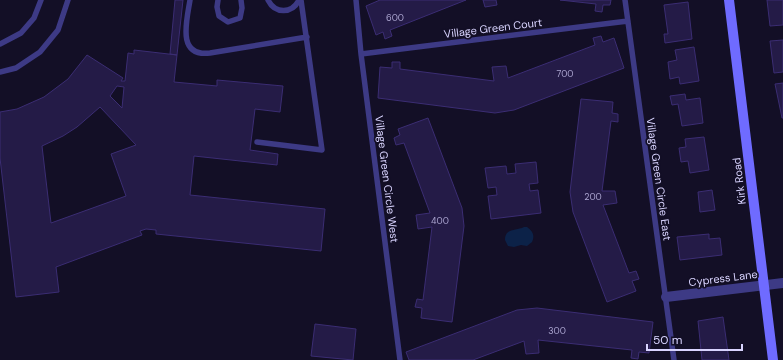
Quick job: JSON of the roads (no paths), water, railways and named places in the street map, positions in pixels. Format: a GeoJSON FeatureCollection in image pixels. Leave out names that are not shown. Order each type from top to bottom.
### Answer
{"type":"FeatureCollection","features":[{"type":"Feature","properties":{"kind":"street","name":"Kirk Road"},"geometry":{"type":"LineString","coordinates":[[729,0],[773,360]]}},
{"type":"Feature","properties":{"kind":"street","name":"Cypress Lane"},"geometry":{"type":"LineString","coordinates":[[666,297],[783,283]]}},
{"type":"Feature","properties":{"kind":"lane"},"geometry":{"type":"LineString","coordinates":[[0,44],[21,33],[34,18],[41,0]]}},
{"type":"Feature","properties":{"kind":"lane"},"geometry":{"type":"LineString","coordinates":[[0,72],[16,68],[40,52],[58,30],[68,0]]}},
{"type":"Feature","properties":{"kind":"lane"},"geometry":{"type":"LineString","coordinates":[[190,0],[186,37],[188,43],[197,52],[210,53],[307,38]]}},
{"type":"Feature","properties":{"kind":"lane"},"geometry":{"type":"LineString","coordinates":[[218,0],[217,7],[219,16],[228,22],[240,18],[242,8],[241,0]]}},
{"type":"Feature","properties":{"kind":"lane"},"geometry":{"type":"LineString","coordinates":[[268,0],[272,6],[281,11],[292,9],[300,0]]}},
{"type":"Feature","properties":{"kind":"lane"},"geometry":{"type":"LineString","coordinates":[[257,142],[322,150],[307,38],[300,0]]}},
{"type":"Feature","properties":{"kind":"lane","name":"Village Green Circle West"},"geometry":{"type":"LineString","coordinates":[[356,0],[361,54],[400,360]]}},
{"type":"Feature","properties":{"kind":"lane","name":"Village Green Circle East"},"geometry":{"type":"LineString","coordinates":[[625,0],[674,360]]}},
{"type":"Feature","properties":{"kind":"lane","name":"Village Green Court"},"geometry":{"type":"LineString","coordinates":[[361,54],[628,22]]}},
{"type":"Feature","properties":{"kind":"water"},"geometry":{"type":"Polygon","coordinates":[[[524,227],[531,230],[533,236],[532,242],[527,246],[508,246],[505,240],[507,233],[524,227]]]}}]}
